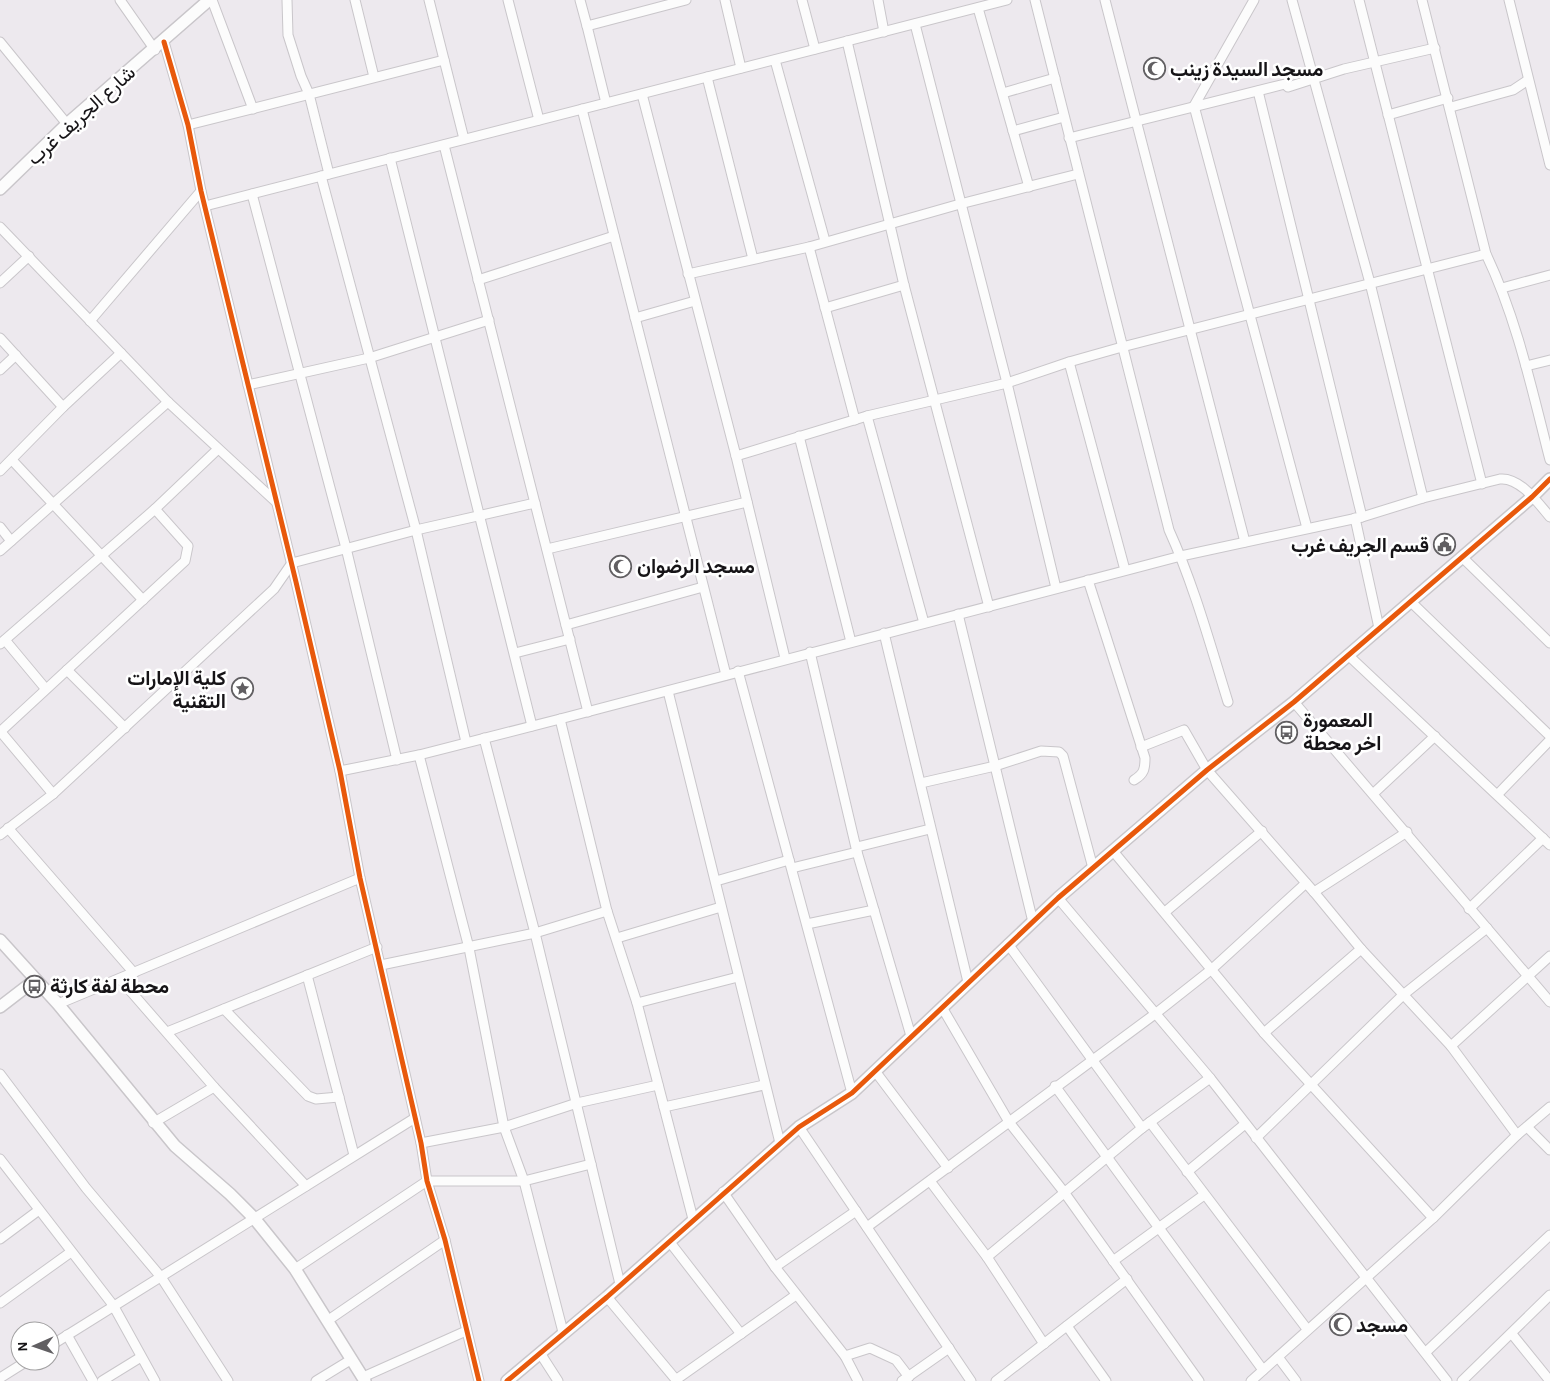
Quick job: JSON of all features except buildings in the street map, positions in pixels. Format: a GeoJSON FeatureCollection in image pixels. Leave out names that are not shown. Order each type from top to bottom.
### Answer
{"type":"FeatureCollection","features":[{"type":"Feature","properties":{"kind":"street"},"geometry":{"type":"LineString","coordinates":[[120,0],[155,50]]}},
{"type":"Feature","properties":{"kind":"street"},"geometry":{"type":"LineString","coordinates":[[211,0],[253,109]]}},
{"type":"Feature","properties":{"kind":"street","name":"شارع الجريف غرب"},"geometry":{"type":"LineString","coordinates":[[0,189],[67,124],[211,0]]}},
{"type":"Feature","properties":{"kind":"street"},"geometry":{"type":"LineString","coordinates":[[287,0],[288,35],[301,76],[309,94],[325,175],[369,358],[416,530],[466,742]]}},
{"type":"Feature","properties":{"kind":"street"},"geometry":{"type":"LineString","coordinates":[[355,0],[374,77]]}},
{"type":"Feature","properties":{"kind":"street"},"geometry":{"type":"LineString","coordinates":[[429,0],[464,139]]}},
{"type":"Feature","properties":{"kind":"street"},"geometry":{"type":"LineString","coordinates":[[508,0],[539,120]]}},
{"type":"Feature","properties":{"kind":"street"},"geometry":{"type":"LineString","coordinates":[[580,0],[606,103]]}},
{"type":"Feature","properties":{"kind":"street"},"geometry":{"type":"LineString","coordinates":[[586,26],[686,0]]}},
{"type":"Feature","properties":{"kind":"street"},"geometry":{"type":"LineString","coordinates":[[725,0],[741,68]]}},
{"type":"Feature","properties":{"kind":"street"},"geometry":{"type":"LineString","coordinates":[[802,0],[815,49]]}},
{"type":"Feature","properties":{"kind":"street"},"geometry":{"type":"LineString","coordinates":[[878,0],[884,32]]}},
{"type":"Feature","properties":{"kind":"street"},"geometry":{"type":"LineString","coordinates":[[205,206],[1007,0]]}},
{"type":"Feature","properties":{"kind":"street"},"geometry":{"type":"LineString","coordinates":[[1035,0],[1169,530],[1181,556],[1228,702]]}},
{"type":"Feature","properties":{"kind":"street"},"geometry":{"type":"LineString","coordinates":[[1105,0],[1134,121],[1245,542]]}},
{"type":"Feature","properties":{"kind":"street"},"geometry":{"type":"LineString","coordinates":[[1254,0],[1194,106],[1308,528]]}},
{"type":"Feature","properties":{"kind":"street"},"geometry":{"type":"LineString","coordinates":[[1292,0],[1370,283],[1423,498]]}},
{"type":"Feature","properties":{"kind":"street"},"geometry":{"type":"LineString","coordinates":[[1359,0],[1482,484]]}},
{"type":"Feature","properties":{"kind":"street"},"geometry":{"type":"LineString","coordinates":[[1422,0],[1451,107],[1486,254],[1502,288],[1526,366],[1550,460]]}},
{"type":"Feature","properties":{"kind":"street"},"geometry":{"type":"LineString","coordinates":[[1509,0],[1528,80],[1548,148],[1550,165]]}},
{"type":"Feature","properties":{"kind":"street"},"geometry":{"type":"LineString","coordinates":[[978,8],[1029,187]]}},
{"type":"Feature","properties":{"kind":"street"},"geometry":{"type":"LineString","coordinates":[[915,24],[1007,383],[1056,588]]}},
{"type":"Feature","properties":{"kind":"street"},"geometry":{"type":"LineString","coordinates":[[846,41],[904,285],[936,400],[989,607]]}},
{"type":"Feature","properties":{"kind":"street"},"geometry":{"type":"LineString","coordinates":[[0,42],[67,124]]}},
{"type":"Feature","properties":{"kind":"street"},"geometry":{"type":"LineString","coordinates":[[164,42],[188,125],[201,191],[292,563],[340,772],[360,878],[421,1143],[427,1181],[445,1240],[479,1381]]}},
{"type":"Feature","properties":{"kind":"street"},"geometry":{"type":"LineString","coordinates":[[1069,138],[1285,84],[1288,87],[1312,78],[1434,48]]}},
{"type":"Feature","properties":{"kind":"street"},"geometry":{"type":"LineString","coordinates":[[188,125],[444,60]]}},
{"type":"Feature","properties":{"kind":"street"},"geometry":{"type":"LineString","coordinates":[[775,60],[825,241]]}},
{"type":"Feature","properties":{"kind":"street"},"geometry":{"type":"LineString","coordinates":[[707,77],[753,260]]}},
{"type":"Feature","properties":{"kind":"street"},"geometry":{"type":"LineString","coordinates":[[1003,93],[1055,78]]}},
{"type":"Feature","properties":{"kind":"street"},"geometry":{"type":"LineString","coordinates":[[1451,107],[1513,90],[1528,80]]}},
{"type":"Feature","properties":{"kind":"street"},"geometry":{"type":"LineString","coordinates":[[1258,91],[1358,517],[1379,628]]}},
{"type":"Feature","properties":{"kind":"street"},"geometry":{"type":"LineString","coordinates":[[642,94],[736,456],[785,658]]}},
{"type":"Feature","properties":{"kind":"street"},"geometry":{"type":"LineString","coordinates":[[1388,115],[1448,98]]}},
{"type":"Feature","properties":{"kind":"street"},"geometry":{"type":"LineString","coordinates":[[582,109],[726,676]]}},
{"type":"Feature","properties":{"kind":"street"},"geometry":{"type":"LineString","coordinates":[[1013,131],[1064,117]]}},
{"type":"Feature","properties":{"kind":"street"},"geometry":{"type":"LineString","coordinates":[[444,145],[588,712]]}},
{"type":"Feature","properties":{"kind":"street"},"geometry":{"type":"LineString","coordinates":[[390,158],[532,726]]}},
{"type":"Feature","properties":{"kind":"street"},"geometry":{"type":"LineString","coordinates":[[688,274],[809,247],[960,204],[1078,174]]}},
{"type":"Feature","properties":{"kind":"street"},"geometry":{"type":"LineString","coordinates":[[90,321],[201,191]]}},
{"type":"Feature","properties":{"kind":"street"},"geometry":{"type":"LineString","coordinates":[[252,194],[346,548],[397,760]]}},
{"type":"Feature","properties":{"kind":"street"},"geometry":{"type":"LineString","coordinates":[[0,227],[168,402],[276,501]]}},
{"type":"Feature","properties":{"kind":"street"},"geometry":{"type":"LineString","coordinates":[[478,280],[614,236]]}},
{"type":"Feature","properties":{"kind":"street"},"geometry":{"type":"LineString","coordinates":[[809,247],[855,420]]}},
{"type":"Feature","properties":{"kind":"street"},"geometry":{"type":"LineString","coordinates":[[736,456],[867,416],[1007,383],[1069,362],[1122,347],[1486,254]]}},
{"type":"Feature","properties":{"kind":"street"},"geometry":{"type":"LineString","coordinates":[[0,283],[29,256]]}},
{"type":"Feature","properties":{"kind":"street"},"geometry":{"type":"LineString","coordinates":[[1502,288],[1550,275]]}},
{"type":"Feature","properties":{"kind":"street"},"geometry":{"type":"LineString","coordinates":[[825,308],[904,285]]}},
{"type":"Feature","properties":{"kind":"street"},"geometry":{"type":"LineString","coordinates":[[635,318],[695,301]]}},
{"type":"Feature","properties":{"kind":"street"},"geometry":{"type":"LineString","coordinates":[[248,385],[369,358],[489,320]]}},
{"type":"Feature","properties":{"kind":"street"},"geometry":{"type":"LineString","coordinates":[[0,338],[63,406]]}},
{"type":"Feature","properties":{"kind":"street"},"geometry":{"type":"LineString","coordinates":[[0,471],[63,406],[120,353]]}},
{"type":"Feature","properties":{"kind":"street"},"geometry":{"type":"LineString","coordinates":[[0,370],[16,355]]}},
{"type":"Feature","properties":{"kind":"street"},"geometry":{"type":"LineString","coordinates":[[1526,366],[1550,360]]}},
{"type":"Feature","properties":{"kind":"street"},"geometry":{"type":"LineString","coordinates":[[1069,362],[1125,570]]}},
{"type":"Feature","properties":{"kind":"street"},"geometry":{"type":"LineString","coordinates":[[0,551],[168,402]]}},
{"type":"Feature","properties":{"kind":"street"},"geometry":{"type":"LineString","coordinates":[[867,416],[924,623]]}},
{"type":"Feature","properties":{"kind":"street"},"geometry":{"type":"LineString","coordinates":[[799,436],[851,642]]}},
{"type":"Feature","properties":{"kind":"street"},"geometry":{"type":"LineString","coordinates":[[45,688],[2,642],[155,509],[218,448]]}},
{"type":"Feature","properties":{"kind":"street"},"geometry":{"type":"LineString","coordinates":[[12,460],[143,600]]}},
{"type":"Feature","properties":{"kind":"street"},"geometry":{"type":"LineString","coordinates":[[340,772],[419,755],[588,712],[726,676],[785,658],[989,607],[1125,570],[1358,517],[1423,498],[1508,478],[1532,497],[1550,517]]}},
{"type":"Feature","properties":{"kind":"street"},"geometry":{"type":"LineString","coordinates":[[507,1381],[563,1332],[607,1297],[723,1192],[800,1126],[852,1093],[910,1036],[943,1009],[968,982],[1058,898],[1207,770],[1294,702],[1410,600],[1532,497],[1550,479]]}},
{"type":"Feature","properties":{"kind":"street"},"geometry":{"type":"LineString","coordinates":[[547,549],[686,518],[747,502]]}},
{"type":"Feature","properties":{"kind":"street"},"geometry":{"type":"LineString","coordinates":[[0,835],[53,794],[274,590],[292,563],[416,530],[535,503]]}},
{"type":"Feature","properties":{"kind":"street"},"geometry":{"type":"LineString","coordinates":[[53,794],[0,731],[185,561],[188,554],[188,546],[155,509]]}},
{"type":"Feature","properties":{"kind":"street"},"geometry":{"type":"LineString","coordinates":[[0,527],[12,541]]}},
{"type":"Feature","properties":{"kind":"street"},"geometry":{"type":"LineString","coordinates":[[1462,557],[1550,643]]}},
{"type":"Feature","properties":{"kind":"street"},"geometry":{"type":"LineString","coordinates":[[1088,580],[1145,758],[1145,769],[1142,775],[1134,780]]}},
{"type":"Feature","properties":{"kind":"street"},"geometry":{"type":"LineString","coordinates":[[566,625],[703,586]]}},
{"type":"Feature","properties":{"kind":"street"},"geometry":{"type":"LineString","coordinates":[[1410,600],[1550,738],[1498,794]]}},
{"type":"Feature","properties":{"kind":"street"},"geometry":{"type":"LineString","coordinates":[[958,614],[1033,922]]}},
{"type":"Feature","properties":{"kind":"street"},"geometry":{"type":"LineString","coordinates":[[884,633],[968,982]]}},
{"type":"Feature","properties":{"kind":"street"},"geometry":{"type":"LineString","coordinates":[[515,653],[570,639]]}},
{"type":"Feature","properties":{"kind":"street"},"geometry":{"type":"LineString","coordinates":[[810,652],[857,850],[910,1036]]}},
{"type":"Feature","properties":{"kind":"street"},"geometry":{"type":"LineString","coordinates":[[1348,655],[1547,842],[1469,909]]}},
{"type":"Feature","properties":{"kind":"street"},"geometry":{"type":"LineString","coordinates":[[67,670],[124,728]]}},
{"type":"Feature","properties":{"kind":"street"},"geometry":{"type":"LineString","coordinates":[[738,672],[852,1093]]}},
{"type":"Feature","properties":{"kind":"street"},"geometry":{"type":"LineString","coordinates":[[668,691],[716,881],[764,1085],[780,1143]]}},
{"type":"Feature","properties":{"kind":"street"},"geometry":{"type":"LineString","coordinates":[[1294,702],[1407,832],[1469,909],[1530,976],[1550,1002]]}},
{"type":"Feature","properties":{"kind":"street"},"geometry":{"type":"LineString","coordinates":[[560,719],[607,911],[637,1003],[693,1219]]}},
{"type":"Feature","properties":{"kind":"street"},"geometry":{"type":"LineString","coordinates":[[1141,747],[1184,730],[1207,770],[1262,831],[1361,949],[1451,1046],[1517,1135]]}},
{"type":"Feature","properties":{"kind":"street"},"geometry":{"type":"LineString","coordinates":[[1374,794],[1435,736]]}},
{"type":"Feature","properties":{"kind":"street"},"geometry":{"type":"LineString","coordinates":[[484,738],[535,932],[620,1284]]}},
{"type":"Feature","properties":{"kind":"street"},"geometry":{"type":"LineString","coordinates":[[921,783],[995,766],[1041,751],[1059,752],[1063,756],[1094,868]]}},
{"type":"Feature","properties":{"kind":"street"},"geometry":{"type":"LineString","coordinates":[[419,755],[469,948],[504,1127],[524,1181],[563,1332]]}},
{"type":"Feature","properties":{"kind":"street"},"geometry":{"type":"LineString","coordinates":[[8,828],[134,973]]}},
{"type":"Feature","properties":{"kind":"street"},"geometry":{"type":"LineString","coordinates":[[716,881],[857,850],[930,829]]}},
{"type":"Feature","properties":{"kind":"street"},"geometry":{"type":"LineString","coordinates":[[1165,912],[1262,831]]}},
{"type":"Feature","properties":{"kind":"street"},"geometry":{"type":"LineString","coordinates":[[1314,892],[1407,832]]}},
{"type":"Feature","properties":{"kind":"street"},"geometry":{"type":"LineString","coordinates":[[1114,851],[1264,1033],[1310,1086],[1432,1218]]}},
{"type":"Feature","properties":{"kind":"street"},"geometry":{"type":"LineString","coordinates":[[58,1004],[360,878]]}},
{"type":"Feature","properties":{"kind":"street"},"geometry":{"type":"LineString","coordinates":[[867,1227],[1055,1086],[1155,1014],[1212,969],[1306,883]]}},
{"type":"Feature","properties":{"kind":"street"},"geometry":{"type":"LineString","coordinates":[[1058,898],[1210,1078],[1426,1352],[1444,1380]]}},
{"type":"Feature","properties":{"kind":"street"},"geometry":{"type":"LineString","coordinates":[[617,938],[721,907]]}},
{"type":"Feature","properties":{"kind":"street"},"geometry":{"type":"LineString","coordinates":[[807,924],[874,910]]}},
{"type":"Feature","properties":{"kind":"street"},"geometry":{"type":"LineString","coordinates":[[381,965],[469,948],[535,932],[607,911]]}},
{"type":"Feature","properties":{"kind":"street"},"geometry":{"type":"LineString","coordinates":[[1256,1138],[1403,995],[1487,928]]}},
{"type":"Feature","properties":{"kind":"street"},"geometry":{"type":"LineString","coordinates":[[0,940],[34,980],[58,1004],[154,1123],[175,1146],[230,1194],[254,1218],[295,1270],[364,1379],[466,1331]]}},
{"type":"Feature","properties":{"kind":"street"},"geometry":{"type":"LineString","coordinates":[[1008,944],[1142,1128]]}},
{"type":"Feature","properties":{"kind":"street"},"geometry":{"type":"LineString","coordinates":[[167,1032],[377,947]]}},
{"type":"Feature","properties":{"kind":"street"},"geometry":{"type":"LineString","coordinates":[[1264,1033],[1361,949]]}},
{"type":"Feature","properties":{"kind":"street"},"geometry":{"type":"LineString","coordinates":[[1451,1046],[1550,956]]}},
{"type":"Feature","properties":{"kind":"street"},"geometry":{"type":"LineString","coordinates":[[307,976],[354,1155]]}},
{"type":"Feature","properties":{"kind":"street"},"geometry":{"type":"LineString","coordinates":[[637,1003],[738,977]]}},
{"type":"Feature","properties":{"kind":"street"},"geometry":{"type":"LineString","coordinates":[[120,978],[214,1087],[306,1186]]}},
{"type":"Feature","properties":{"kind":"street"},"geometry":{"type":"LineString","coordinates":[[0,1007],[34,980]]}},
{"type":"Feature","properties":{"kind":"street"},"geometry":{"type":"LineString","coordinates":[[224,1009],[308,1096],[316,1099],[339,1097]]}},
{"type":"Feature","properties":{"kind":"street"},"geometry":{"type":"LineString","coordinates":[[943,1009],[1009,1122],[1064,1192],[1199,1381]]}},
{"type":"Feature","properties":{"kind":"street"},"geometry":{"type":"LineString","coordinates":[[875,1071],[948,1168]]}},
{"type":"Feature","properties":{"kind":"street"},"geometry":{"type":"LineString","coordinates":[[0,1074],[86,1188],[161,1278],[228,1381]]}},
{"type":"Feature","properties":{"kind":"street"},"geometry":{"type":"LineString","coordinates":[[987,1257],[1142,1128],[1210,1078]]}},
{"type":"Feature","properties":{"kind":"street"},"geometry":{"type":"LineString","coordinates":[[421,1143],[504,1127],[577,1103],[658,1085]]}},
{"type":"Feature","properties":{"kind":"street"},"geometry":{"type":"LineString","coordinates":[[664,1107],[764,1085]]}},
{"type":"Feature","properties":{"kind":"street"},"geometry":{"type":"LineString","coordinates":[[1055,1086],[1263,1370]]}},
{"type":"Feature","properties":{"kind":"street"},"geometry":{"type":"LineString","coordinates":[[154,1123],[214,1087]]}},
{"type":"Feature","properties":{"kind":"street"},"geometry":{"type":"LineString","coordinates":[[1251,1381],[1278,1358],[1307,1329],[1367,1278],[1517,1135],[1550,1107]]}},
{"type":"Feature","properties":{"kind":"street"},"geometry":{"type":"LineString","coordinates":[[60,1340],[414,1118]]}},
{"type":"Feature","properties":{"kind":"street"},"geometry":{"type":"LineString","coordinates":[[1150,1122],[1307,1329]]}},
{"type":"Feature","properties":{"kind":"street"},"geometry":{"type":"LineString","coordinates":[[1187,1172],[1245,1124]]}},
{"type":"Feature","properties":{"kind":"street"},"geometry":{"type":"LineString","coordinates":[[800,1126],[971,1381]]}},
{"type":"Feature","properties":{"kind":"street"},"geometry":{"type":"LineString","coordinates":[[1527,1127],[1550,1150]]}},
{"type":"Feature","properties":{"kind":"street"},"geometry":{"type":"LineString","coordinates":[[1,1164],[113,1305],[155,1381]]}},
{"type":"Feature","properties":{"kind":"street"},"geometry":{"type":"LineString","coordinates":[[295,1270],[427,1181],[524,1181],[591,1164]]}},
{"type":"Feature","properties":{"kind":"street"},"geometry":{"type":"LineString","coordinates":[[930,1181],[987,1257],[1044,1344]]}},
{"type":"Feature","properties":{"kind":"street"},"geometry":{"type":"LineString","coordinates":[[723,1192],[775,1267],[845,1356],[858,1381]]}},
{"type":"Feature","properties":{"kind":"street"},"geometry":{"type":"LineString","coordinates":[[1113,1261],[1158,1226],[1204,1195]]}},
{"type":"Feature","properties":{"kind":"street"},"geometry":{"type":"LineString","coordinates":[[0,1239],[38,1210]]}},
{"type":"Feature","properties":{"kind":"street"},"geometry":{"type":"LineString","coordinates":[[775,1267],[856,1210]]}},
{"type":"Feature","properties":{"kind":"street"},"geometry":{"type":"LineString","coordinates":[[1426,1352],[1550,1235]]}},
{"type":"Feature","properties":{"kind":"street"},"geometry":{"type":"LineString","coordinates":[[327,1321],[445,1240]]}},
{"type":"Feature","properties":{"kind":"street"},"geometry":{"type":"LineString","coordinates":[[669,1240],[741,1334]]}},
{"type":"Feature","properties":{"kind":"street"},"geometry":{"type":"LineString","coordinates":[[0,1303],[70,1252]]}},
{"type":"Feature","properties":{"kind":"street"},"geometry":{"type":"LineString","coordinates":[[996,1381],[1127,1279]]}},
{"type":"Feature","properties":{"kind":"street"},"geometry":{"type":"LineString","coordinates":[[1462,1381],[1512,1334],[1550,1294]]}},
{"type":"Feature","properties":{"kind":"street"},"geometry":{"type":"LineString","coordinates":[[607,1297],[677,1380],[796,1295]]}},
{"type":"Feature","properties":{"kind":"street"},"geometry":{"type":"LineString","coordinates":[[1066,1326],[1106,1381]]}},
{"type":"Feature","properties":{"kind":"street"},"geometry":{"type":"LineString","coordinates":[[1512,1334],[1550,1380]]}},
{"type":"Feature","properties":{"kind":"street"},"geometry":{"type":"LineString","coordinates":[[67,1335],[93,1381]]}},
{"type":"Feature","properties":{"kind":"street"},"geometry":{"type":"LineString","coordinates":[[845,1356],[870,1348],[896,1360],[905,1379],[950,1348]]}},
{"type":"Feature","properties":{"kind":"street"},"geometry":{"type":"LineString","coordinates":[[540,1353],[558,1381]]}},
{"type":"Feature","properties":{"kind":"street"},"geometry":{"type":"LineString","coordinates":[[102,1381],[141,1357]]}},
{"type":"Feature","properties":{"kind":"street"},"geometry":{"type":"LineString","coordinates":[[1278,1358],[1296,1381]]}},
{"type":"Feature","properties":{"kind":"street"},"geometry":{"type":"LineString","coordinates":[[316,1381],[352,1360]]}},
{"type":"Feature","properties":{"kind":"street"},"geometry":{"type":"LineString","coordinates":[[0,1378],[11,1371]]}},
{"type":"Feature","properties":{"kind":"cycle path"},"geometry":{"type":"LineString","coordinates":[[164,42],[188,125],[201,191],[296,582],[340,771],[360,878],[421,1143],[427,1181],[445,1240],[479,1381]]}},
{"type":"Feature","properties":{"kind":"cycle path"},"geometry":{"type":"LineString","coordinates":[[507,1381],[607,1297],[799,1127],[852,1093],[1058,898],[1207,770],[1294,702],[1532,497],[1550,479]]}},
{"type":"Feature","properties":{"kind":"place","name":"مسجد السيدة زينب"},"geometry":{"type":"Point","coordinates":[1154,69]}},
{"type":"Feature","properties":{"kind":"place","name":"قسم الجريف غرب"},"geometry":{"type":"Point","coordinates":[1445,545]}},
{"type":"Feature","properties":{"kind":"place","name":"مسجد الرضوان"},"geometry":{"type":"Point","coordinates":[621,566]}},
{"type":"Feature","properties":{"kind":"place","name":"كلية الإمارات التقنية"},"geometry":{"type":"Point","coordinates":[242,689]}},
{"type":"Feature","properties":{"kind":"place","name":"المعمورة اخر محطة"},"geometry":{"type":"Point","coordinates":[1287,732]}},
{"type":"Feature","properties":{"kind":"place","name":"محطة لفة كارثة"},"geometry":{"type":"Point","coordinates":[34,986]}},
{"type":"Feature","properties":{"kind":"place","name":"مسجد"},"geometry":{"type":"Point","coordinates":[1340,1325]}}]}
